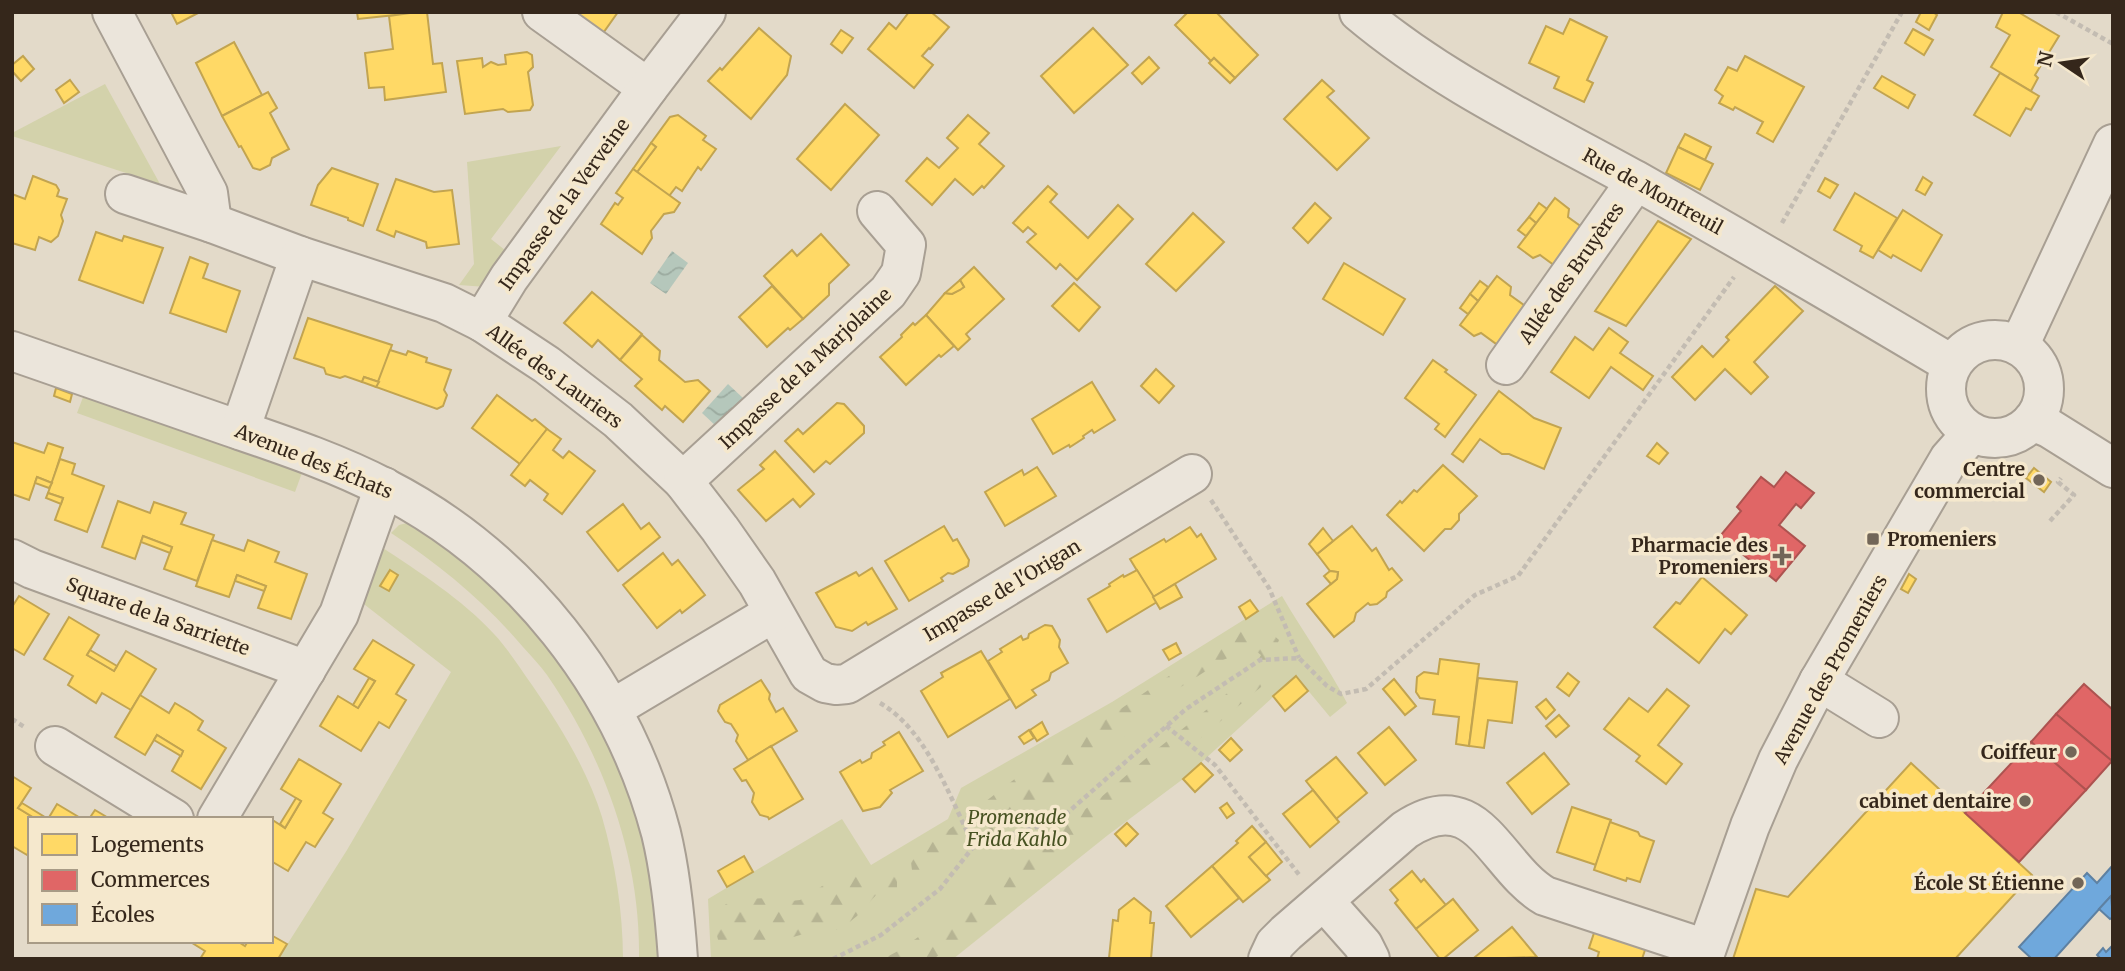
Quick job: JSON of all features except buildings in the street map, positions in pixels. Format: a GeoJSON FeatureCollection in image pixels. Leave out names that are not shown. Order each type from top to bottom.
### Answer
{"type":"FeatureCollection","features":[{"type":"Feature","properties":{"kind":"street"},"geometry":{"type":"LineString","coordinates":[[112,12],[208,193],[212,223]]}},
{"type":"Feature","properties":{"kind":"street"},"geometry":{"type":"LineString","coordinates":[[542,12],[648,88]]}},
{"type":"Feature","properties":{"kind":"street","name":"Impasse de la Verveine"},"geometry":{"type":"LineString","coordinates":[[482,323],[509,278],[706,12]]}},
{"type":"Feature","properties":{"kind":"street","name":"Rue de Montreuil"},"geometry":{"type":"LineString","coordinates":[[1359,12],[1410,52],[1459,83],[1636,181],[1902,333],[1951,364]]}},
{"type":"Feature","properties":{"kind":"street"},"geometry":{"type":"LineString","coordinates":[[2019,346],[2113,144]]}},
{"type":"Feature","properties":{"kind":"street","name":"Allée des Bruyères"},"geometry":{"type":"LineString","coordinates":[[1506,365],[1636,181]]}},
{"type":"Feature","properties":{"kind":"street","name":"Allée des Lauriers"},"geometry":{"type":"LineString","coordinates":[[125,194],[444,303],[482,323],[582,391],[634,434],[683,481],[757,582],[809,674],[825,683],[847,684]]}},
{"type":"Feature","properties":{"kind":"street","name":"Impasse de la Marjolaine"},"geometry":{"type":"LineString","coordinates":[[683,481],[888,292],[901,273],[906,245],[877,211]]}},
{"type":"Feature","properties":{"kind":"street"},"geometry":{"type":"LineString","coordinates":[[240,430],[300,256]]}},
{"type":"Feature","properties":{"kind":"street"},"geometry":{"type":"LineString","coordinates":[[1984,340],[2008,341],[2019,346],[2038,364],[2044,383],[2042,402],[2032,421],[2022,430],[2004,437],[1992,438],[1972,433],[1956,421],[1947,403],[1945,383],[1951,364],[1963,350],[1984,340]]}},
{"type":"Feature","properties":{"kind":"street","name":"Avenue des Échats"},"geometry":{"type":"LineString","coordinates":[[12,351],[316,457],[384,487],[419,507],[484,553],[555,625],[585,666],[611,709],[636,760],[661,834],[670,878],[678,959]]}},
{"type":"Feature","properties":{"kind":"street"},"geometry":{"type":"LineString","coordinates":[[2032,421],[2049,428],[2113,468]]}},
{"type":"Feature","properties":{"kind":"street","name":"Avenue des Promeniers"},"geometry":{"type":"LineString","coordinates":[[1705,954],[1750,826],[1778,760],[1819,681],[1949,459],[1972,433]]}},
{"type":"Feature","properties":{"kind":"street","name":"Impasse de l'Origan"},"geometry":{"type":"LineString","coordinates":[[847,684],[1192,474]]}},
{"type":"Feature","properties":{"kind":"street"},"geometry":{"type":"LineString","coordinates":[[218,817],[340,614],[384,487]]}},
{"type":"Feature","properties":{"kind":"street","name":"Square de la Sarriette"},"geometry":{"type":"LineString","coordinates":[[12,559],[32,569],[306,670]]}},
{"type":"Feature","properties":{"kind":"street"},"geometry":{"type":"LineString","coordinates":[[611,709],[773,613]]}},
{"type":"Feature","properties":{"kind":"street"},"geometry":{"type":"LineString","coordinates":[[1819,681],[1879,718]]}},
{"type":"Feature","properties":{"kind":"street"},"geometry":{"type":"LineString","coordinates":[[55,746],[171,817]]}},
{"type":"Feature","properties":{"kind":"street"},"geometry":{"type":"LineString","coordinates":[[1268,959],[1275,944],[1313,890],[1417,822],[1447,816],[1460,818],[1483,831],[1517,874],[1545,896],[1705,954]]}},
{"type":"Feature","properties":{"kind":"street"},"geometry":{"type":"LineString","coordinates":[[1313,890],[1363,945],[1370,959]]}},
{"type":"Feature","properties":{"kind":"path"},"geometry":{"type":"LineString","coordinates":[[1778,230],[1902,12]]}},
{"type":"Feature","properties":{"kind":"path"},"geometry":{"type":"LineString","coordinates":[[2056,12],[2113,44]]}},
{"type":"Feature","properties":{"kind":"path"},"geometry":{"type":"LineString","coordinates":[[1192,474],[1269,588],[1299,658],[1326,686],[1341,694],[1366,689],[1475,595],[1518,576],[1740,268]]}},
{"type":"Feature","properties":{"kind":"path"},"geometry":{"type":"LineString","coordinates":[[2050,522],[2074,495],[2060,484]]}},
{"type":"Feature","properties":{"kind":"path"},"geometry":{"type":"LineString","coordinates":[[833,959],[881,935],[940,889],[974,846],[1059,820],[1186,709],[1261,660],[1299,658]]}},
{"type":"Feature","properties":{"kind":"path"},"geometry":{"type":"LineString","coordinates":[[847,684],[896,712],[922,741],[974,846]]}},
{"type":"Feature","properties":{"kind":"path"},"geometry":{"type":"LineString","coordinates":[[1166,726],[1215,765],[1313,890]]}},
{"type":"Feature","properties":{"kind":"green space"},"geometry":{"type":"Polygon","coordinates":[[[105,84],[160,184],[12,136],[12,133],[105,84]]]}},
{"type":"Feature","properties":{"kind":"green space"},"geometry":{"type":"Polygon","coordinates":[[[561,146],[491,239],[510,254],[486,287],[459,285],[474,264],[467,162],[561,146]]]}},
{"type":"Feature","properties":{"kind":"green space"},"geometry":{"type":"Polygon","coordinates":[[[85,392],[303,470],[295,492],[77,413],[85,392]]]}},
{"type":"Feature","properties":{"kind":"green space"},"geometry":{"type":"Polygon","coordinates":[[[411,522],[485,575],[550,644],[603,726],[643,827],[654,883],[661,959],[639,959],[638,921],[626,847],[602,775],[586,740],[547,675],[508,630],[444,571],[391,533],[399,525],[411,522]]]}},
{"type":"Feature","properties":{"kind":"green space"},"geometry":{"type":"Polygon","coordinates":[[[380,546],[440,587],[482,621],[509,652],[562,732],[589,782],[607,834],[620,905],[623,959],[278,959],[347,850],[451,672],[360,601],[380,546]]]}},
{"type":"Feature","properties":{"kind":"green space","name":"Promenade Frida Kahlo"},"geometry":{"type":"Polygon","coordinates":[[[1282,596],[1347,703],[1330,717],[1296,676],[1183,779],[1108,835],[953,959],[711,959],[708,899],[842,819],[871,865],[948,819],[961,788],[1112,702],[1282,596]]]}},
{"type":"Feature","properties":{"kind":"green space"},"geometry":{"type":"Polygon","coordinates":[[[1262,625],[1279,640],[1261,687],[983,927],[933,959],[883,959],[966,904],[1099,799],[1250,675],[1261,655],[1252,648],[1223,660],[1170,694],[1110,750],[996,829],[928,870],[912,870],[910,855],[938,838],[1016,778],[1179,669],[1240,630],[1262,625]]]}},
{"type":"Feature","properties":{"kind":"green space"},"geometry":{"type":"Polygon","coordinates":[[[897,874],[897,889],[877,894],[841,929],[807,933],[773,943],[720,947],[712,917],[726,904],[739,899],[771,898],[781,902],[800,900],[838,876],[897,874]]]}},
{"type":"Feature","properties":{"kind":"water"},"geometry":{"type":"Polygon","coordinates":[[[672,251],[688,263],[666,294],[650,283],[672,251]]]}},
{"type":"Feature","properties":{"kind":"water"},"geometry":{"type":"Polygon","coordinates":[[[728,384],[743,398],[717,427],[702,413],[728,384]]]}},
{"type":"Feature","properties":{"kind":"place","name":"Centre commercial"},"geometry":{"type":"Point","coordinates":[2039,480]}},
{"type":"Feature","properties":{"kind":"place","name":"Promeniers"},"geometry":{"type":"Point","coordinates":[1873,539]}},
{"type":"Feature","properties":{"kind":"place","name":"Pharmacie des Promeniers"},"geometry":{"type":"Point","coordinates":[1782,556]}},
{"type":"Feature","properties":{"kind":"place","name":"Coiffeur"},"geometry":{"type":"Point","coordinates":[2071,752]}},
{"type":"Feature","properties":{"kind":"place","name":"cabinet dentaire"},"geometry":{"type":"Point","coordinates":[2025,801]}},
{"type":"Feature","properties":{"kind":"place","name":"École St Étienne"},"geometry":{"type":"Point","coordinates":[2078,883]}}]}
